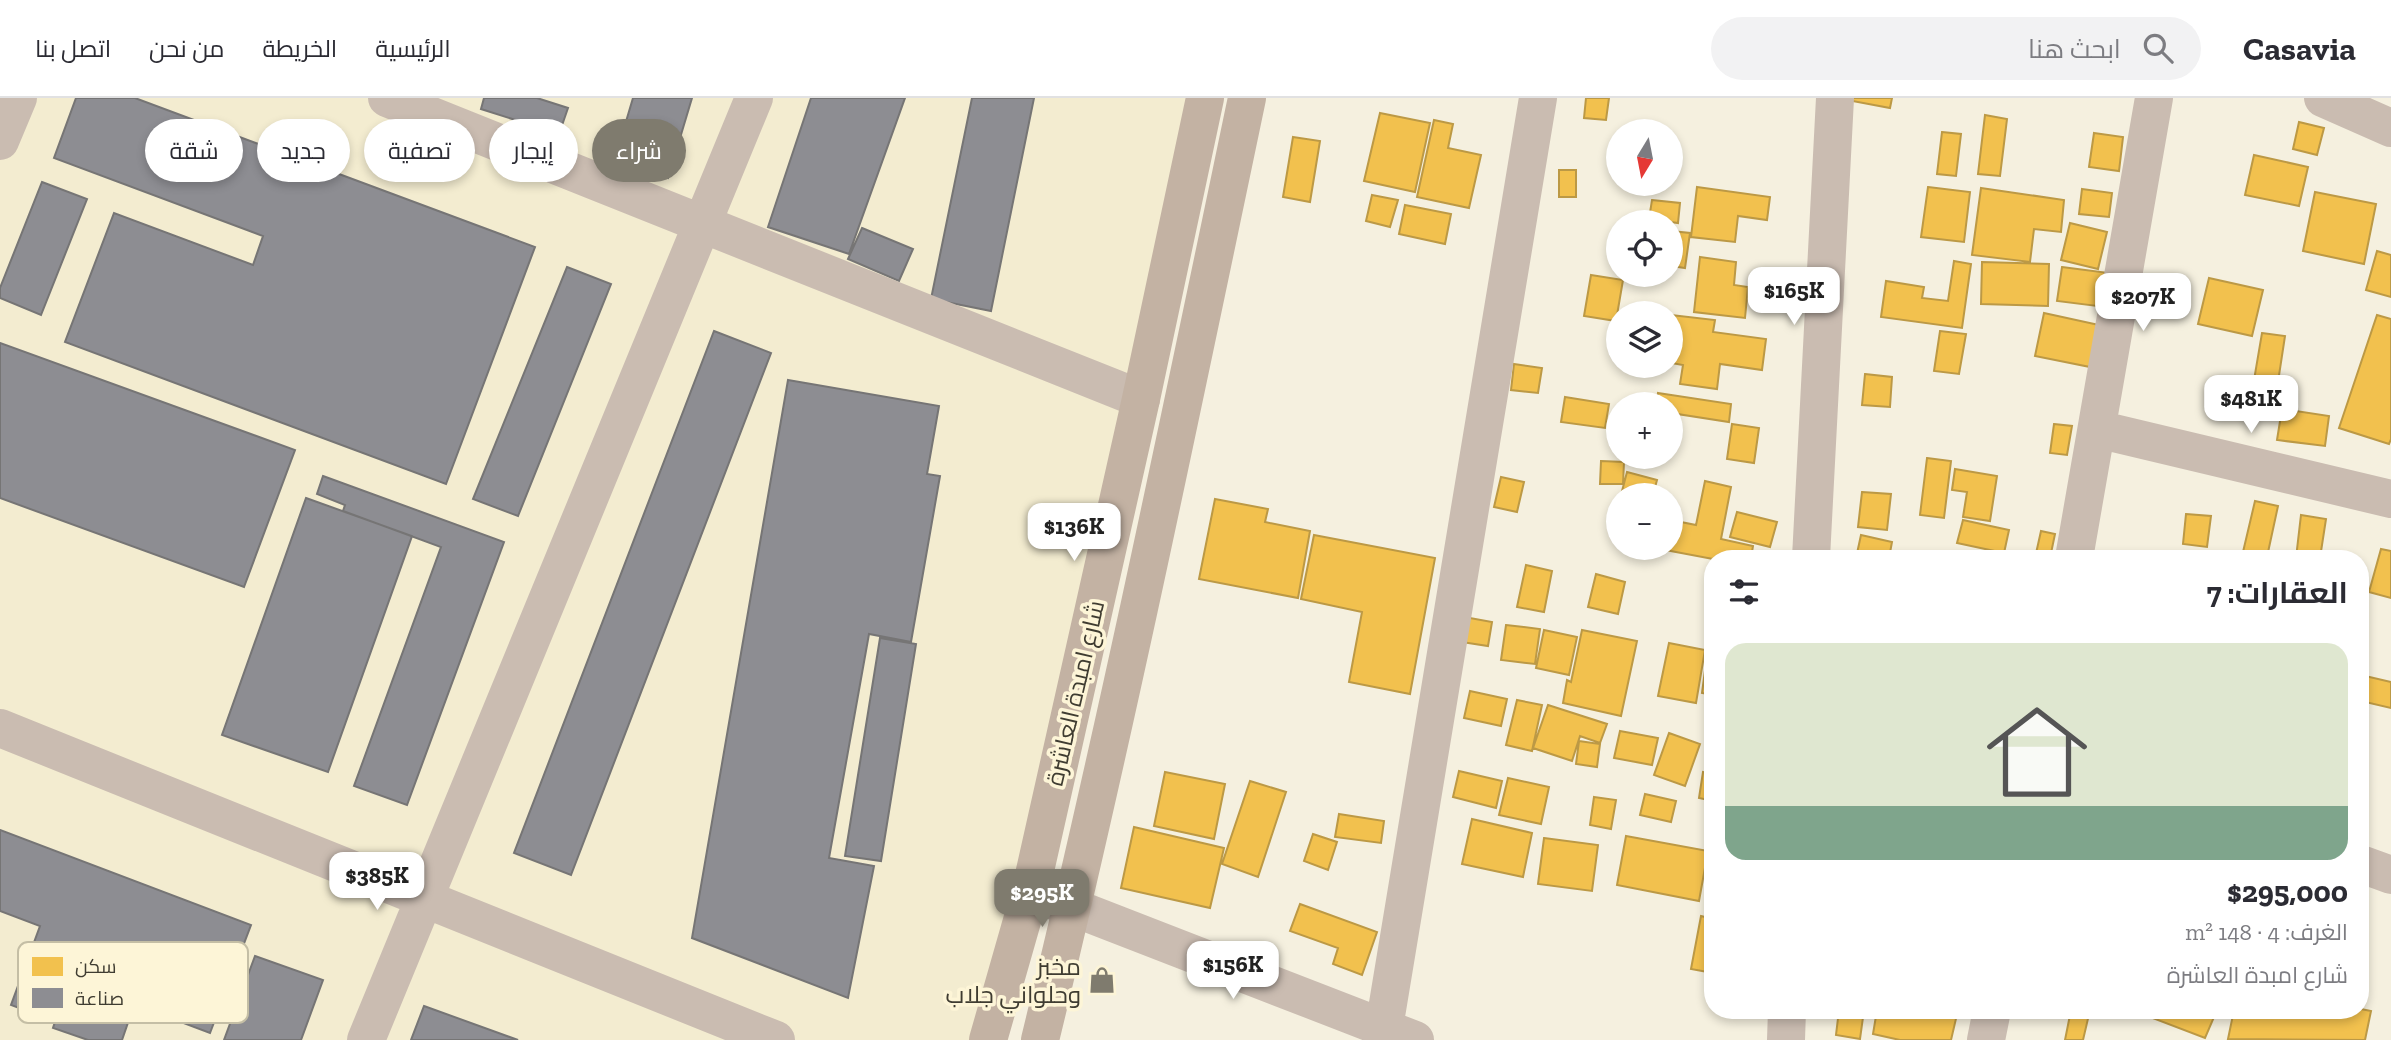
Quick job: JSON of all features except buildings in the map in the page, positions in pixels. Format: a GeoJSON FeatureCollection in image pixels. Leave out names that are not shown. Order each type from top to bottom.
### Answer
{"type":"FeatureCollection","features":[{"type":"Feature","properties":{"kind":"main road","name":"شارع امبدة العاشرة"},"geometry":{"type":"LineString","coordinates":[[988,1040],[1030,893],[1141,399],[1205,98]]}},
{"type":"Feature","properties":{"kind":"main road","name":"شارع امبدة العاشرة"},"geometry":{"type":"LineString","coordinates":[[1040,1040],[1175,443],[1247,98]]}},
{"type":"Feature","properties":{"kind":"street"},"geometry":{"type":"LineString","coordinates":[[0,141],[18,98]]}},
{"type":"Feature","properties":{"kind":"street"},"geometry":{"type":"LineString","coordinates":[[387,98],[1141,399]]}},
{"type":"Feature","properties":{"kind":"street"},"geometry":{"type":"LineString","coordinates":[[366,1040],[754,98]]}},
{"type":"Feature","properties":{"kind":"street"},"geometry":{"type":"LineString","coordinates":[[1030,893],[1072,907],[1394,1036],[1538,98]]}},
{"type":"Feature","properties":{"kind":"street"},"geometry":{"type":"LineString","coordinates":[[1811,550],[1835,98]]}},
{"type":"Feature","properties":{"kind":"street"},"geometry":{"type":"LineString","coordinates":[[2075,550],[2154,98]]}},
{"type":"Feature","properties":{"kind":"street"},"geometry":{"type":"LineString","coordinates":[[2323,98],[2376,114]]}},
{"type":"Feature","properties":{"kind":"street"},"geometry":{"type":"LineString","coordinates":[[2097,429],[2391,499]]}},
{"type":"Feature","properties":{"kind":"street"},"geometry":{"type":"LineString","coordinates":[[0,728],[776,1040]]}},
{"type":"Feature","properties":{"kind":"street"},"geometry":{"type":"LineString","coordinates":[[2369,867],[2391,875]]}},
{"type":"Feature","properties":{"kind":"street"},"geometry":{"type":"LineString","coordinates":[[1786,1040],[1787,1019]]}},
{"type":"Feature","properties":{"kind":"street"},"geometry":{"type":"LineString","coordinates":[[1986,1040],[1990,1019]]}},
{"type":"Feature","properties":{"kind":"shaded area"},"geometry":{"type":"Polygon","coordinates":[[[0,98],[1199,98],[1006,1040],[0,1040],[0,98]]]}},
{"type":"Feature","properties":{"kind":"place","name":"مخبز وحلواني جلاب"},"geometry":{"type":"Point","coordinates":[1102,980]}}]}
